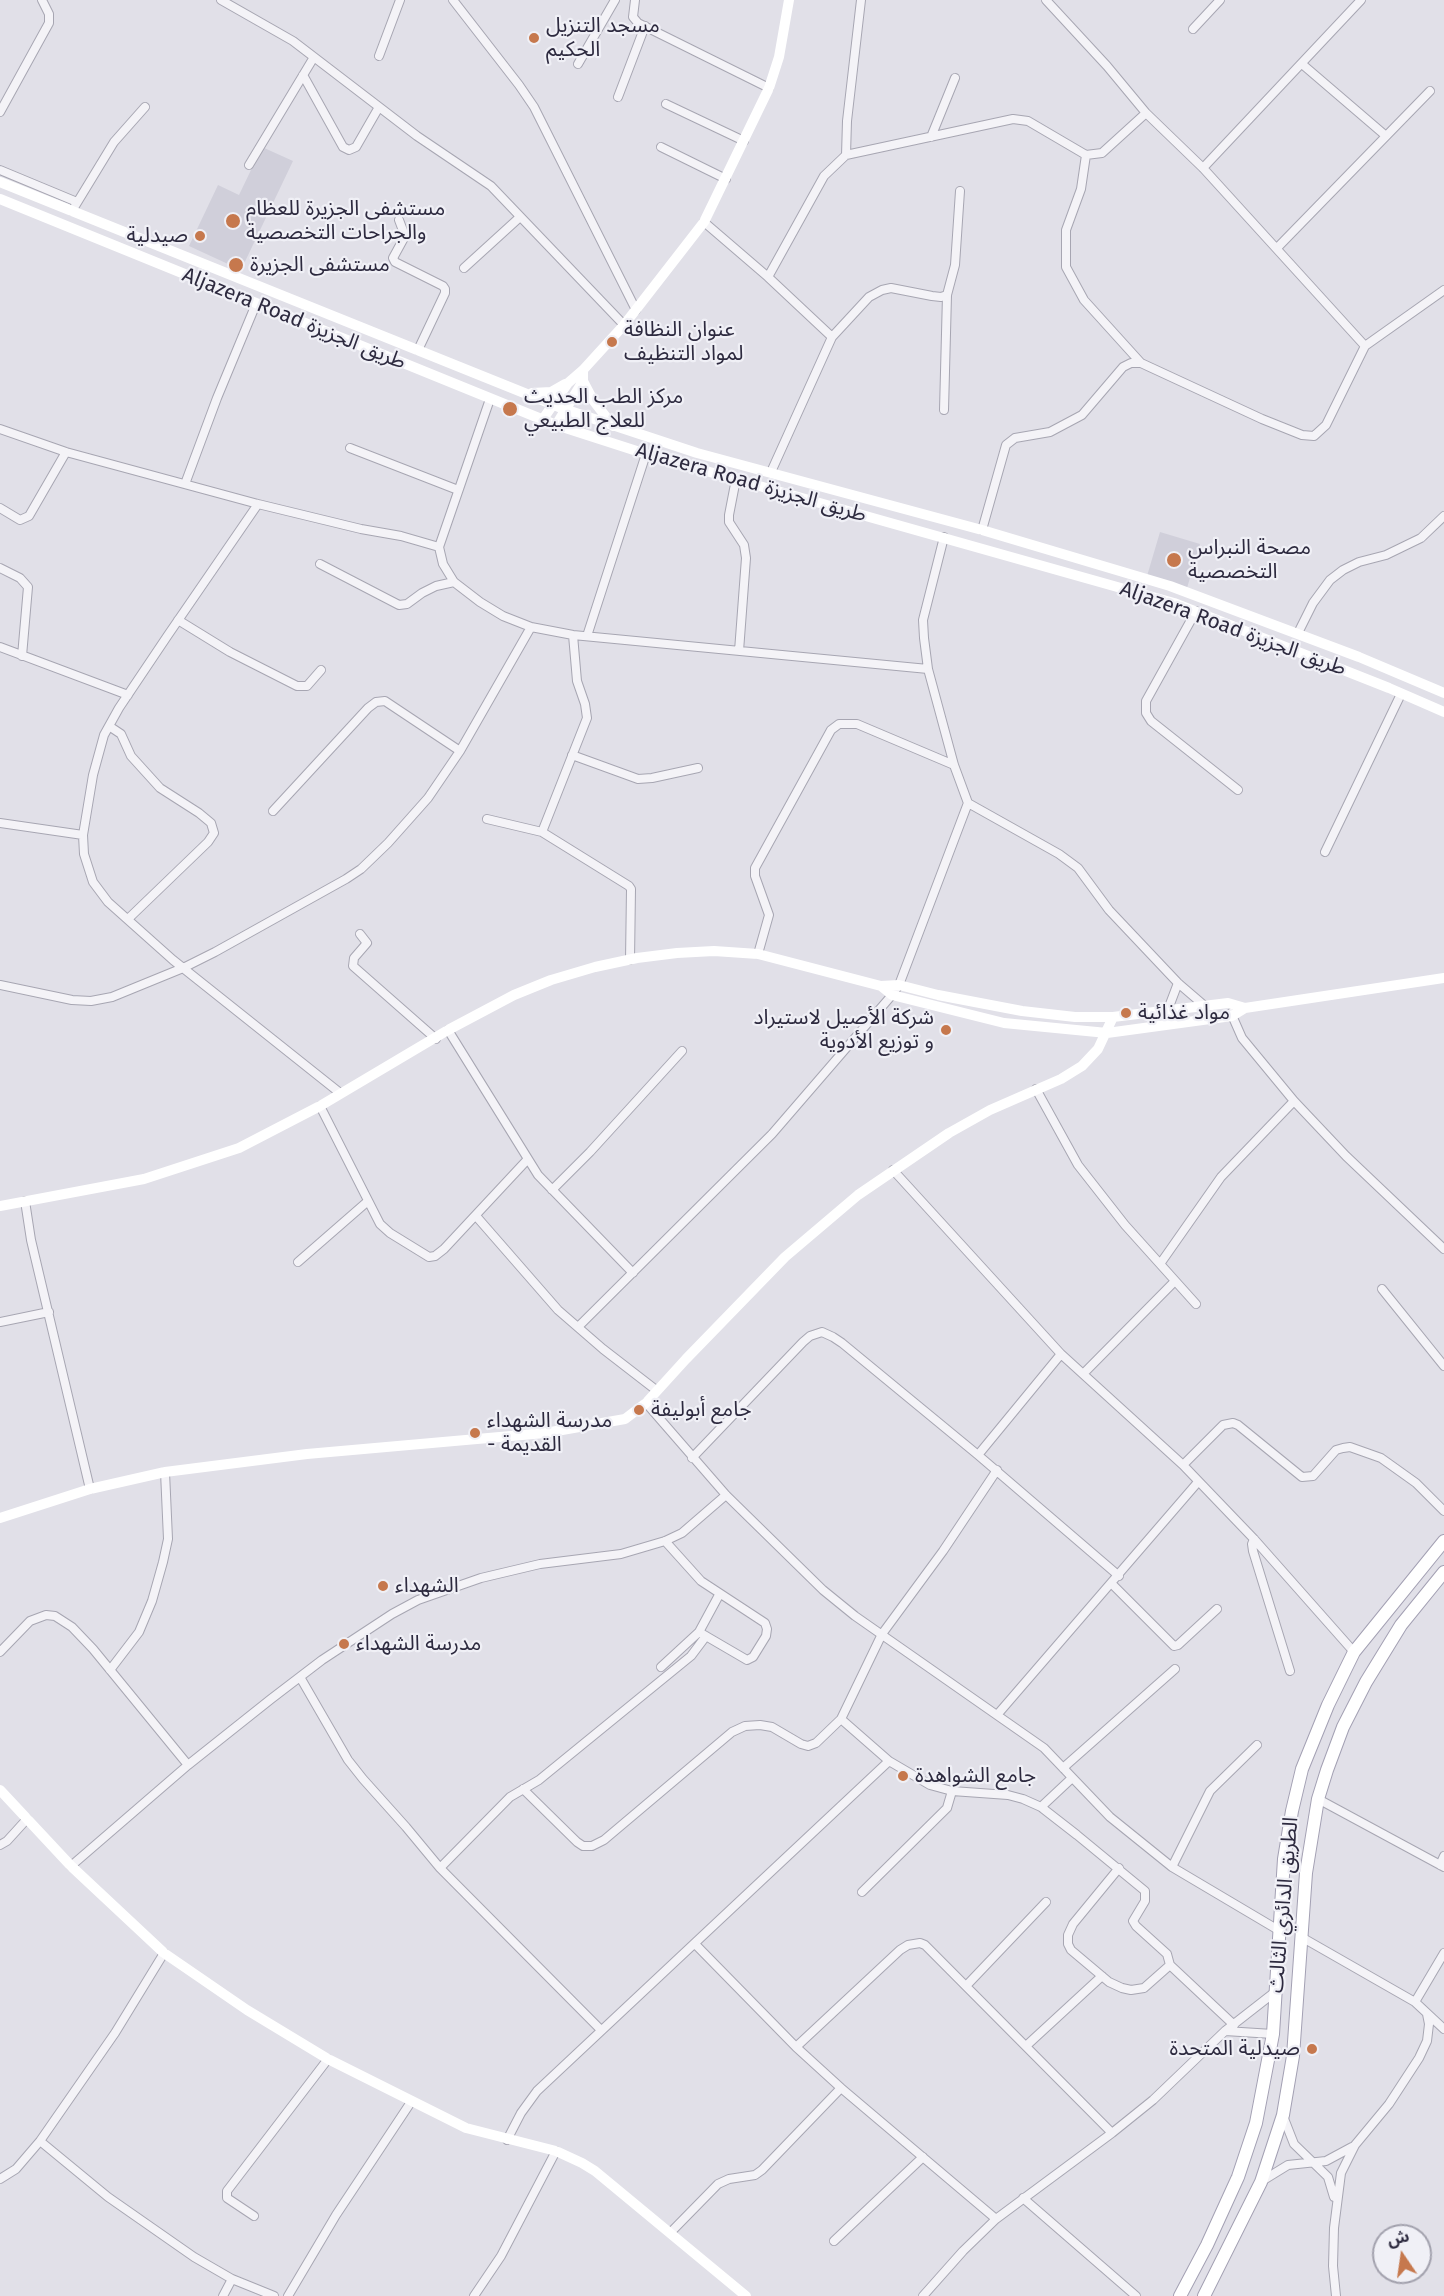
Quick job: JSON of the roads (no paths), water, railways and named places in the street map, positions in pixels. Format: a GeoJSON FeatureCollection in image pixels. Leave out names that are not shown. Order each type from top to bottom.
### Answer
{"type":"FeatureCollection","features":[{"type":"Feature","properties":{"kind":"main road","name":"الطريق الدائري الثالث"},"geometry":{"type":"LineString","coordinates":[[1180,2296],[1207,2246],[1248,2149],[1256,2123],[1273,2034],[1284,1859],[1302,1769],[1328,1705],[1354,1652],[1444,1541]]}},
{"type":"Feature","properties":{"kind":"main road","name":"الطريق الدائري الثالث"},"geometry":{"type":"LineString","coordinates":[[1204,2296],[1261,2182],[1283,2115],[1293,2056],[1306,1873],[1318,1799],[1343,1726],[1366,1682],[1401,1625],[1444,1572]]}},
{"type":"Feature","properties":{"kind":"street"},"geometry":{"type":"LineString","coordinates":[[0,112],[48,23],[49,14],[42,0]]}},
{"type":"Feature","properties":{"kind":"street"},"geometry":{"type":"LineString","coordinates":[[221,0],[293,41],[417,136],[480,177],[624,325]]}},
{"type":"Feature","properties":{"kind":"street"},"geometry":{"type":"LineString","coordinates":[[379,56],[400,0]]}},
{"type":"Feature","properties":{"kind":"street"},"geometry":{"type":"LineString","coordinates":[[453,0],[514,78],[534,108],[636,310]]}},
{"type":"Feature","properties":{"kind":"street"},"geometry":{"type":"LineString","coordinates":[[578,64],[615,0]]}},
{"type":"Feature","properties":{"kind":"street"},"geometry":{"type":"LineString","coordinates":[[635,0],[633,17],[638,23],[769,88]]}},
{"type":"Feature","properties":{"kind":"street"},"geometry":{"type":"LineString","coordinates":[[556,425],[583,375],[704,222],[769,88],[778,57],[789,0]]}},
{"type":"Feature","properties":{"kind":"street"},"geometry":{"type":"LineString","coordinates":[[846,155],[847,121],[861,0]]}},
{"type":"Feature","properties":{"kind":"street"},"geometry":{"type":"LineString","coordinates":[[1046,0],[1107,66],[1146,113],[1203,168],[1365,346]]}},
{"type":"Feature","properties":{"kind":"street"},"geometry":{"type":"LineString","coordinates":[[1193,29],[1220,0]]}},
{"type":"Feature","properties":{"kind":"street"},"geometry":{"type":"LineString","coordinates":[[1203,168],[1362,0]]}},
{"type":"Feature","properties":{"kind":"street"},"geometry":{"type":"LineString","coordinates":[[618,97],[645,26]]}},
{"type":"Feature","properties":{"kind":"street"},"geometry":{"type":"LineString","coordinates":[[249,165],[314,57]]}},
{"type":"Feature","properties":{"kind":"street"},"geometry":{"type":"LineString","coordinates":[[1302,64],[1386,136]]}},
{"type":"Feature","properties":{"kind":"street"},"geometry":{"type":"LineString","coordinates":[[303,75],[343,147],[349,150],[356,147],[379,107]]}},
{"type":"Feature","properties":{"kind":"street"},"geometry":{"type":"LineString","coordinates":[[930,137],[955,78]]}},
{"type":"Feature","properties":{"kind":"street"},"geometry":{"type":"LineString","coordinates":[[1277,248],[1430,91]]}},
{"type":"Feature","properties":{"kind":"street"},"geometry":{"type":"LineString","coordinates":[[666,104],[744,141]]}},
{"type":"Feature","properties":{"kind":"street"},"geometry":{"type":"LineString","coordinates":[[0,170],[75,206],[114,142],[145,107]]}},
{"type":"Feature","properties":{"kind":"street"},"geometry":{"type":"LineString","coordinates":[[768,277],[824,176],[846,155],[1013,119],[1028,121],[1086,155],[1102,153],[1146,113]]}},
{"type":"Feature","properties":{"kind":"street"},"geometry":{"type":"LineString","coordinates":[[661,147],[726,179]]}},
{"type":"Feature","properties":{"kind":"street"},"geometry":{"type":"LineString","coordinates":[[1086,155],[1081,189],[1066,230],[1066,267],[1084,300],[1141,363],[1302,435],[1314,436],[1326,425],[1365,346],[1444,290]]}},
{"type":"Feature","properties":{"kind":"street","name":"Aljazera Road طريق الجزيزة"},"geometry":{"type":"LineString","coordinates":[[0,182],[75,206],[552,405],[697,453],[982,530],[1170,586],[1298,633],[1444,693]]}},
{"type":"Feature","properties":{"kind":"street"},"geometry":{"type":"LineString","coordinates":[[944,410],[947,295],[956,259],[960,191]]}},
{"type":"Feature","properties":{"kind":"street","name":"Aljazera Road طريق الجزيزة"},"geometry":{"type":"LineString","coordinates":[[0,199],[556,425],[646,454],[1113,584],[1196,611],[1444,712]]}},
{"type":"Feature","properties":{"kind":"street"},"geometry":{"type":"LineString","coordinates":[[464,268],[520,217]]}},
{"type":"Feature","properties":{"kind":"street"},"geometry":{"type":"LineString","coordinates":[[399,220],[405,236],[393,258],[395,262],[445,289],[418,350]]}},
{"type":"Feature","properties":{"kind":"street"},"geometry":{"type":"LineString","coordinates":[[704,222],[768,277],[832,337]]}},
{"type":"Feature","properties":{"kind":"street"},"geometry":{"type":"LineString","coordinates":[[771,472],[832,337],[869,297],[891,288],[940,297],[947,295]]}},
{"type":"Feature","properties":{"kind":"street"},"geometry":{"type":"LineString","coordinates":[[185,484],[256,304]]}},
{"type":"Feature","properties":{"kind":"street"},"geometry":{"type":"LineString","coordinates":[[982,530],[1006,446],[1015,438],[1050,432],[1082,415],[1123,367],[1131,363],[1141,363]]}},
{"type":"Feature","properties":{"kind":"street"},"geometry":{"type":"LineString","coordinates":[[524,392],[551,392],[583,375]]}},
{"type":"Feature","properties":{"kind":"street"},"geometry":{"type":"LineString","coordinates":[[583,375],[593,400],[613,426]]}},
{"type":"Feature","properties":{"kind":"street"},"geometry":{"type":"LineString","coordinates":[[543,419],[568,382]]}},
{"type":"Feature","properties":{"kind":"street"},"geometry":{"type":"LineString","coordinates":[[490,399],[439,547],[443,564],[454,582],[462,590],[503,616],[531,627],[573,635],[928,669]]}},
{"type":"Feature","properties":{"kind":"street"},"geometry":{"type":"LineString","coordinates":[[0,429],[66,452],[258,504],[361,529],[401,536],[439,547]]}},
{"type":"Feature","properties":{"kind":"street"},"geometry":{"type":"LineString","coordinates":[[350,448],[458,490]]}},
{"type":"Feature","properties":{"kind":"street"},"geometry":{"type":"LineString","coordinates":[[0,508],[20,520],[29,516],[66,452]]}},
{"type":"Feature","properties":{"kind":"street"},"geometry":{"type":"LineString","coordinates":[[587,636],[646,454]]}},
{"type":"Feature","properties":{"kind":"street"},"geometry":{"type":"LineString","coordinates":[[736,479],[729,522],[744,545],[746,558],[739,651]]}},
{"type":"Feature","properties":{"kind":"street"},"geometry":{"type":"LineString","coordinates":[[258,504],[128,695],[101,743],[83,835],[84,854],[88,872],[98,890],[128,919],[183,968],[340,1094]]}},
{"type":"Feature","properties":{"kind":"street"},"geometry":{"type":"LineString","coordinates":[[1298,633],[1313,603],[1330,580],[1359,562],[1386,555],[1421,538],[1444,516]]}},
{"type":"Feature","properties":{"kind":"street"},"geometry":{"type":"LineString","coordinates":[[944,537],[924,620],[928,669],[954,765],[968,803],[1078,867],[1109,910],[1178,983],[1206,1007]]}},
{"type":"Feature","properties":{"kind":"street"},"geometry":{"type":"LineString","coordinates":[[320,564],[399,605],[407,604],[422,592],[436,586],[454,582]]}},
{"type":"Feature","properties":{"kind":"street"},"geometry":{"type":"LineString","coordinates":[[0,568],[20,578],[28,587],[22,656]]}},
{"type":"Feature","properties":{"kind":"street"},"geometry":{"type":"LineString","coordinates":[[1196,611],[1146,701],[1146,713],[1151,722],[1238,790]]}},
{"type":"Feature","properties":{"kind":"street"},"geometry":{"type":"LineString","coordinates":[[178,620],[230,652],[297,686],[307,686],[321,670]]}},
{"type":"Feature","properties":{"kind":"street"},"geometry":{"type":"LineString","coordinates":[[0,985],[55,997],[91,1001],[128,992],[183,968],[296,908],[361,869],[428,798],[460,751],[531,627]]}},
{"type":"Feature","properties":{"kind":"street"},"geometry":{"type":"LineString","coordinates":[[542,832],[587,717],[577,681],[573,635]]}},
{"type":"Feature","properties":{"kind":"street"},"geometry":{"type":"LineString","coordinates":[[0,647],[128,695]]}},
{"type":"Feature","properties":{"kind":"street"},"geometry":{"type":"LineString","coordinates":[[1325,852],[1401,694]]}},
{"type":"Feature","properties":{"kind":"street"},"geometry":{"type":"LineString","coordinates":[[273,810],[376,702],[385,701],[460,751]]}},
{"type":"Feature","properties":{"kind":"street"},"geometry":{"type":"LineString","coordinates":[[758,954],[769,915],[754,868],[831,730],[839,724],[857,724],[954,765]]}},
{"type":"Feature","properties":{"kind":"street"},"geometry":{"type":"LineString","coordinates":[[110,726],[121,734],[131,756],[160,788],[200,813],[211,823],[214,832],[208,842],[128,919]]}},
{"type":"Feature","properties":{"kind":"street"},"geometry":{"type":"LineString","coordinates":[[572,755],[638,779],[698,768]]}},
{"type":"Feature","properties":{"kind":"street"},"geometry":{"type":"LineString","coordinates":[[578,1327],[772,1134],[892,995],[899,985],[968,803]]}},
{"type":"Feature","properties":{"kind":"street"},"geometry":{"type":"LineString","coordinates":[[488,819],[542,832],[629,885],[631,889],[630,960]]}},
{"type":"Feature","properties":{"kind":"street"},"geometry":{"type":"LineString","coordinates":[[0,824],[83,835]]}},
{"type":"Feature","properties":{"kind":"street"},"geometry":{"type":"LineString","coordinates":[[360,934],[367,943],[354,958],[353,966],[436,1039]]}},
{"type":"Feature","properties":{"kind":"street"},"geometry":{"type":"LineString","coordinates":[[0,1206],[144,1179],[189,1166],[261,1138],[448,1030],[531,987],[595,967],[630,960],[677,953],[714,951],[758,954],[880,986],[899,985],[1022,1011],[1075,1017],[1113,1017],[1228,1003],[1245,1008]]}},
{"type":"Feature","properties":{"kind":"street"},"geometry":{"type":"LineString","coordinates":[[880,986],[892,995],[1004,1023],[1107,1033],[1232,1016],[1245,1008],[1444,979]]}},
{"type":"Feature","properties":{"kind":"street"},"geometry":{"type":"LineString","coordinates":[[1167,1012],[1178,983]]}},
{"type":"Feature","properties":{"kind":"street"},"geometry":{"type":"LineString","coordinates":[[1228,1003],[1242,1038],[1294,1101],[1347,1156],[1444,1249]]}},
{"type":"Feature","properties":{"kind":"street"},"geometry":{"type":"LineString","coordinates":[[0,1518],[90,1489],[165,1472],[307,1454],[545,1433],[625,1419],[646,1403],[786,1257],[858,1195],[949,1133],[990,1110],[1061,1079],[1082,1066],[1098,1049],[1113,1017]]}},
{"type":"Feature","properties":{"kind":"street"},"geometry":{"type":"LineString","coordinates":[[448,1030],[538,1175],[633,1273]]}},
{"type":"Feature","properties":{"kind":"street"},"geometry":{"type":"LineString","coordinates":[[552,1190],[682,1051]]}},
{"type":"Feature","properties":{"kind":"street"},"geometry":{"type":"LineString","coordinates":[[1036,1089],[1078,1165],[1125,1225],[1196,1304]]}},
{"type":"Feature","properties":{"kind":"street"},"geometry":{"type":"LineString","coordinates":[[1160,1264],[1221,1177],[1294,1101]]}},
{"type":"Feature","properties":{"kind":"street"},"geometry":{"type":"LineString","coordinates":[[320,1106],[380,1224],[390,1233],[429,1257],[435,1256],[444,1248],[527,1160]]}},
{"type":"Feature","properties":{"kind":"street"},"geometry":{"type":"LineString","coordinates":[[893,1170],[1061,1354],[1183,1465],[1254,1539],[1354,1652]]}},
{"type":"Feature","properties":{"kind":"street"},"geometry":{"type":"LineString","coordinates":[[25,1201],[48,1312],[90,1489]]}},
{"type":"Feature","properties":{"kind":"street"},"geometry":{"type":"LineString","coordinates":[[298,1262],[368,1201]]}},
{"type":"Feature","properties":{"kind":"street"},"geometry":{"type":"LineString","coordinates":[[476,1216],[558,1310],[656,1390]]}},
{"type":"Feature","properties":{"kind":"street"},"geometry":{"type":"LineString","coordinates":[[1083,1374],[1175,1281]]}},
{"type":"Feature","properties":{"kind":"street"},"geometry":{"type":"LineString","coordinates":[[1382,1289],[1444,1366]]}},
{"type":"Feature","properties":{"kind":"street"},"geometry":{"type":"LineString","coordinates":[[0,1322],[48,1312]]}},
{"type":"Feature","properties":{"kind":"street"},"geometry":{"type":"LineString","coordinates":[[692,1458],[803,1342],[810,1336],[822,1332],[842,1343],[997,1470],[1119,1576]]}},
{"type":"Feature","properties":{"kind":"street"},"geometry":{"type":"LineString","coordinates":[[978,1455],[1061,1354]]}},
{"type":"Feature","properties":{"kind":"street"},"geometry":{"type":"LineString","coordinates":[[646,1403],[726,1495],[824,1590],[855,1616],[1044,1748],[1110,1817],[1172,1867],[1280,1931]]}},
{"type":"Feature","properties":{"kind":"street"},"geometry":{"type":"LineString","coordinates":[[1183,1465],[1223,1425],[1233,1423],[1302,1477],[1313,1476],[1336,1450],[1343,1448],[1350,1447],[1381,1458],[1416,1483],[1444,1511]]}},
{"type":"Feature","properties":{"kind":"street"},"geometry":{"type":"LineString","coordinates":[[523,1789],[577,1842],[583,1846],[592,1846],[604,1840],[732,1732],[745,1726],[772,1727],[801,1744],[808,1746],[816,1743],[841,1719],[882,1634],[943,1551],[997,1470]]}},
{"type":"Feature","properties":{"kind":"street"},"geometry":{"type":"LineString","coordinates":[[110,1670],[139,1632],[152,1601],[163,1562],[168,1539],[165,1472]]}},
{"type":"Feature","properties":{"kind":"street"},"geometry":{"type":"LineString","coordinates":[[997,1715],[1198,1482]]}},
{"type":"Feature","properties":{"kind":"street"},"geometry":{"type":"LineString","coordinates":[[71,1866],[188,1765],[300,1677],[393,1614],[418,1600],[481,1578],[540,1564],[621,1554],[665,1541],[682,1533],[726,1495]]}},
{"type":"Feature","properties":{"kind":"street"},"geometry":{"type":"LineString","coordinates":[[1254,1539],[1252,1551],[1290,1671]]}},
{"type":"Feature","properties":{"kind":"street"},"geometry":{"type":"LineString","coordinates":[[665,1541],[701,1581],[718,1595],[765,1623],[767,1629],[766,1636],[753,1657],[747,1660],[702,1634]]}},
{"type":"Feature","properties":{"kind":"street"},"geometry":{"type":"LineString","coordinates":[[1112,1584],[1174,1646],[1178,1646],[1217,1609]]}},
{"type":"Feature","properties":{"kind":"street"},"geometry":{"type":"LineString","coordinates":[[440,1868],[510,1797],[539,1780],[692,1656],[718,1595]]}},
{"type":"Feature","properties":{"kind":"street"},"geometry":{"type":"LineString","coordinates":[[0,1652],[30,1621],[46,1615],[55,1616],[72,1627],[188,1765]]}},
{"type":"Feature","properties":{"kind":"street"},"geometry":{"type":"LineString","coordinates":[[661,1667],[702,1634]]}},
{"type":"Feature","properties":{"kind":"street"},"geometry":{"type":"LineString","coordinates":[[1063,1768],[1175,1669]]}},
{"type":"Feature","properties":{"kind":"street"},"geometry":{"type":"LineString","coordinates":[[300,1677],[348,1760],[440,1868],[601,2030]]}},
{"type":"Feature","properties":{"kind":"street"},"geometry":{"type":"LineString","coordinates":[[841,1719],[889,1761],[930,1785],[952,1791],[1008,1795],[1041,1807],[1145,1891],[1145,1901],[1133,1921],[1167,1954],[1170,1965],[1234,2025]]}},
{"type":"Feature","properties":{"kind":"street"},"geometry":{"type":"LineString","coordinates":[[1172,1867],[1210,1791],[1257,1745]]}},
{"type":"Feature","properties":{"kind":"street"},"geometry":{"type":"LineString","coordinates":[[507,2140],[520,2113],[537,2091],[889,1761]]}},
{"type":"Feature","properties":{"kind":"street"},"geometry":{"type":"LineString","coordinates":[[1041,1807],[1071,1778]]}},
{"type":"Feature","properties":{"kind":"street"},"geometry":{"type":"LineString","coordinates":[[0,1790],[71,1866],[164,1953],[247,2010],[328,2059],[466,2128],[556,2151],[595,2172],[747,2296]]}},
{"type":"Feature","properties":{"kind":"street"},"geometry":{"type":"LineString","coordinates":[[862,1892],[947,1808],[952,1791]]}},
{"type":"Feature","properties":{"kind":"street"},"geometry":{"type":"LineString","coordinates":[[1318,1799],[1442,1866],[1444,1856]]}},
{"type":"Feature","properties":{"kind":"street"},"geometry":{"type":"LineString","coordinates":[[0,1845],[7,1841],[27,1819]]}},
{"type":"Feature","properties":{"kind":"street"},"geometry":{"type":"LineString","coordinates":[[1119,1868],[1073,1924],[1068,1935],[1071,1950],[1109,1982],[1131,1990],[1144,1988],[1170,1965]]}},
{"type":"Feature","properties":{"kind":"street"},"geometry":{"type":"LineString","coordinates":[[966,1986],[1046,1902]]}},
{"type":"Feature","properties":{"kind":"street"},"geometry":{"type":"LineString","coordinates":[[1303,1938],[1415,2002],[1442,2024]]}},
{"type":"Feature","properties":{"kind":"street"},"geometry":{"type":"LineString","coordinates":[[796,2047],[893,1956],[908,1945],[915,1943],[925,1945],[1112,2133]]}},
{"type":"Feature","properties":{"kind":"street"},"geometry":{"type":"LineString","coordinates":[[694,1944],[796,2047],[841,2088],[996,2219]]}},
{"type":"Feature","properties":{"kind":"street"},"geometry":{"type":"LineString","coordinates":[[0,2179],[22,2162],[40,2141],[115,2033],[164,1953]]}},
{"type":"Feature","properties":{"kind":"street"},"geometry":{"type":"LineString","coordinates":[[1415,2002],[1444,1953]]}},
{"type":"Feature","properties":{"kind":"street"},"geometry":{"type":"LineString","coordinates":[[1026,2046],[1102,1976]]}},
{"type":"Feature","properties":{"kind":"street"},"geometry":{"type":"LineString","coordinates":[[923,2296],[963,2250],[996,2219],[1153,2100],[1226,2031],[1276,1992]]}},
{"type":"Feature","properties":{"kind":"street"},"geometry":{"type":"LineString","coordinates":[[1336,2296],[1333,2266],[1336,2203],[1341,2172],[1354,2145],[1389,2104],[1419,2058],[1426,2041],[1429,2024],[1427,2014]]}},
{"type":"Feature","properties":{"kind":"street"},"geometry":{"type":"LineString","coordinates":[[1226,2031],[1273,2034]]}},
{"type":"Feature","properties":{"kind":"street"},"geometry":{"type":"LineString","coordinates":[[254,2216],[227,2198],[227,2191],[328,2059]]}},
{"type":"Feature","properties":{"kind":"street"},"geometry":{"type":"LineString","coordinates":[[671,2232],[718,2184],[729,2179],[755,2175],[762,2170],[841,2088]]}},
{"type":"Feature","properties":{"kind":"street"},"geometry":{"type":"LineString","coordinates":[[288,2296],[336,2215],[411,2102]]}},
{"type":"Feature","properties":{"kind":"street"},"geometry":{"type":"LineString","coordinates":[[1283,2115],[1294,2144],[1328,2177],[1336,2203]]}},
{"type":"Feature","properties":{"kind":"street"},"geometry":{"type":"LineString","coordinates":[[40,2141],[108,2197],[194,2257],[232,2279],[274,2296]]}},
{"type":"Feature","properties":{"kind":"street"},"geometry":{"type":"LineString","coordinates":[[1261,2182],[1288,2165],[1315,2163],[1334,2158],[1354,2145]]}},
{"type":"Feature","properties":{"kind":"street"},"geometry":{"type":"LineString","coordinates":[[474,2296],[501,2256],[556,2151]]}},
{"type":"Feature","properties":{"kind":"street"},"geometry":{"type":"LineString","coordinates":[[834,2241],[923,2157]]}},
{"type":"Feature","properties":{"kind":"street"},"geometry":{"type":"LineString","coordinates":[[1023,2198],[1136,2296]]}},
{"type":"Feature","properties":{"kind":"street"},"geometry":{"type":"LineString","coordinates":[[223,2296],[232,2279]]}},
{"type":"Feature","properties":{"kind":"place","name":"مسجد التنزيل الحكيم"},"geometry":{"type":"Point","coordinates":[534,38]}},
{"type":"Feature","properties":{"kind":"place","name":"مستشفى الجزيرة للعظام والجراحات التخصصية"},"geometry":{"type":"Point","coordinates":[233,221]}},
{"type":"Feature","properties":{"kind":"place","name":"صيدلية"},"geometry":{"type":"Point","coordinates":[200,236]}},
{"type":"Feature","properties":{"kind":"place","name":"مستشفى الجزيرة"},"geometry":{"type":"Point","coordinates":[236,265]}},
{"type":"Feature","properties":{"kind":"place","name":"عنوان النظافة لمواد التنظيف"},"geometry":{"type":"Point","coordinates":[612,342]}},
{"type":"Feature","properties":{"kind":"place","name":"مركز الطب الحديث للعلاج الطبيعي"},"geometry":{"type":"Point","coordinates":[510,409]}},
{"type":"Feature","properties":{"kind":"place","name":"مصحة النبراس التخصصية"},"geometry":{"type":"Point","coordinates":[1174,560]}},
{"type":"Feature","properties":{"kind":"place","name":"مواد غذائية"},"geometry":{"type":"Point","coordinates":[1126,1013]}},
{"type":"Feature","properties":{"kind":"place","name":"شركة الأصيل لاستيراد و توزيع الأدوية"},"geometry":{"type":"Point","coordinates":[946,1030]}},
{"type":"Feature","properties":{"kind":"place","name":"جامع أبوليفة"},"geometry":{"type":"Point","coordinates":[639,1410]}},
{"type":"Feature","properties":{"kind":"place","name":"مدرسة الشهداء - القديمة"},"geometry":{"type":"Point","coordinates":[475,1433]}},
{"type":"Feature","properties":{"kind":"place","name":"الشهداء"},"geometry":{"type":"Point","coordinates":[383,1586]}},
{"type":"Feature","properties":{"kind":"place","name":"مدرسة الشهداء"},"geometry":{"type":"Point","coordinates":[344,1644]}},
{"type":"Feature","properties":{"kind":"place","name":"جامع الشواهدة"},"geometry":{"type":"Point","coordinates":[903,1776]}},
{"type":"Feature","properties":{"kind":"place","name":"صيدلية المتحدة"},"geometry":{"type":"Point","coordinates":[1312,2049]}}]}
